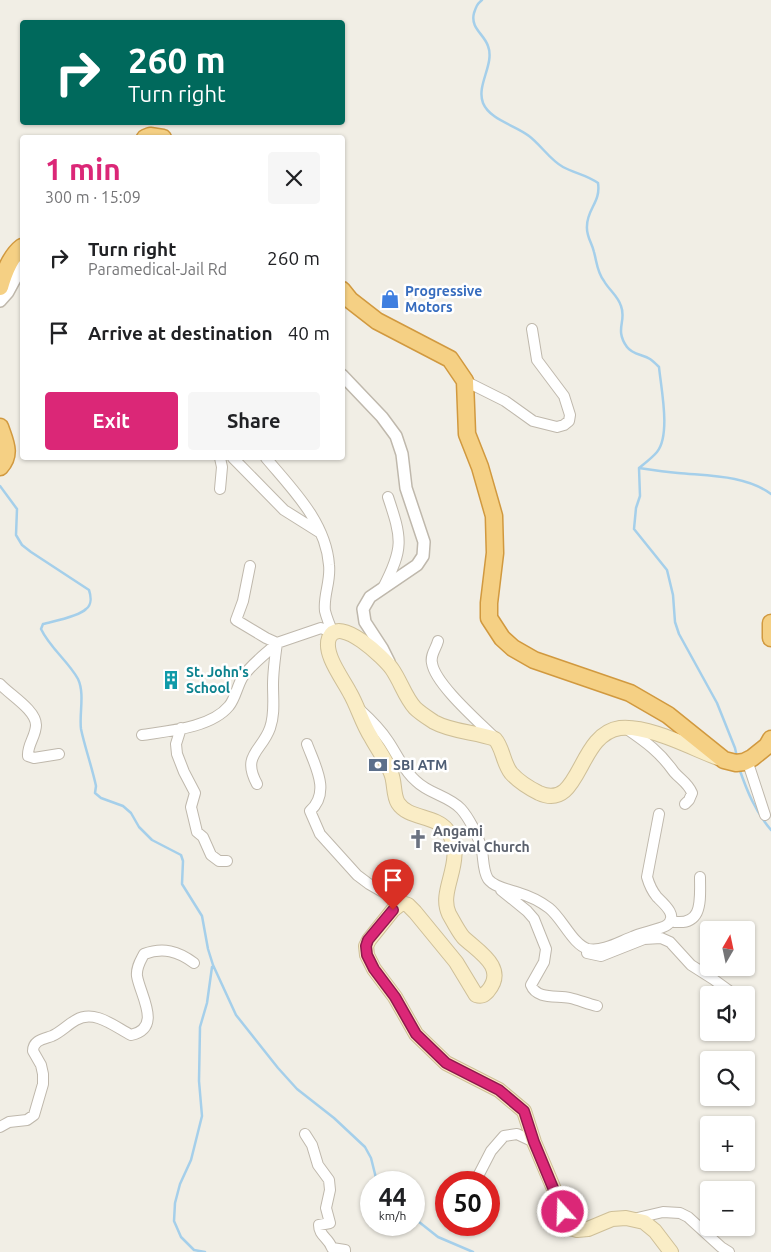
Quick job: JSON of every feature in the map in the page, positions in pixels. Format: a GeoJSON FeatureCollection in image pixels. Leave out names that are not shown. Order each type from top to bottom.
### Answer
{"type":"FeatureCollection","features":[{"type":"Feature","properties":{"kind":"highway"},"geometry":{"type":"LineString","coordinates":[[0,287],[9,262],[20,248]]}},
{"type":"Feature","properties":{"kind":"highway"},"geometry":{"type":"LineString","coordinates":[[345,294],[350,300],[377,321],[450,359],[465,381],[467,434],[480,467],[494,516],[495,553],[489,618],[492,625],[513,648],[534,660],[630,694],[668,715],[724,760],[736,763],[747,760],[767,746],[771,739]]}},
{"type":"Feature","properties":{"kind":"highway"},"geometry":{"type":"LineString","coordinates":[[0,427],[7,447],[6,461],[0,467]]}},
{"type":"Feature","properties":{"kind":"highway"},"geometry":{"type":"LineString","coordinates":[[771,623],[771,638]]}},
{"type":"Feature","properties":{"kind":"main road"},"geometry":{"type":"LineString","coordinates":[[671,1252],[644,1222],[632,1219],[612,1219],[588,1229],[577,1230],[570,1228],[566,1224],[524,1111],[499,1090],[446,1063],[416,1034],[395,997],[370,962],[366,946],[368,940],[393,910],[402,903],[408,905],[415,912],[456,962],[473,992],[478,996],[484,995],[493,985],[494,976],[490,963],[484,954],[463,936],[448,912],[446,899],[454,864],[453,845],[446,830],[438,822],[404,809],[398,802],[392,775],[328,651],[330,637],[333,633],[347,632],[366,643],[392,668],[406,695],[416,709],[434,722],[495,739],[499,743],[510,772],[523,784],[542,794],[560,794],[572,784],[591,747],[603,734],[619,728],[654,732],[724,760]]}},
{"type":"Feature","properties":{"kind":"street"},"geometry":{"type":"LineString","coordinates":[[0,301],[8,292],[20,270]]}},
{"type":"Feature","properties":{"kind":"street"},"geometry":{"type":"LineString","coordinates":[[465,381],[500,398],[533,421],[557,427],[564,425],[569,421],[570,415],[564,396],[537,360],[532,329]]}},
{"type":"Feature","properties":{"kind":"street"},"geometry":{"type":"LineString","coordinates":[[345,378],[382,417],[396,436],[402,454],[406,488],[424,542],[423,556],[417,565],[370,597],[363,609],[364,622],[388,657],[392,668]]}},
{"type":"Feature","properties":{"kind":"street"},"geometry":{"type":"LineString","coordinates":[[220,460],[222,467],[220,489]]}},
{"type":"Feature","properties":{"kind":"street"},"geometry":{"type":"LineString","coordinates":[[235,460],[284,510],[319,532]]}},
{"type":"Feature","properties":{"kind":"street"},"geometry":{"type":"LineString","coordinates":[[268,460],[305,504],[315,520],[326,549],[329,565],[325,610],[333,633]]}},
{"type":"Feature","properties":{"kind":"street"},"geometry":{"type":"LineString","coordinates":[[383,588],[396,560],[399,540],[388,497]]}},
{"type":"Feature","properties":{"kind":"street"},"geometry":{"type":"LineString","coordinates":[[250,566],[243,601],[236,620],[266,638],[277,642]]}},
{"type":"Feature","properties":{"kind":"street"},"geometry":{"type":"LineString","coordinates":[[142,735],[206,721],[226,709],[230,705],[239,684],[248,670],[277,642],[321,628],[333,633]]}},
{"type":"Feature","properties":{"kind":"street"},"geometry":{"type":"LineString","coordinates":[[438,641],[432,655],[435,673],[495,739]]}},
{"type":"Feature","properties":{"kind":"street"},"geometry":{"type":"LineString","coordinates":[[257,784],[254,778],[252,759],[270,729],[274,713],[274,670],[277,642]]}},
{"type":"Feature","properties":{"kind":"street"},"geometry":{"type":"LineString","coordinates":[[0,684],[26,707],[33,716],[36,725],[28,756],[34,758],[59,754]]}},
{"type":"Feature","properties":{"kind":"street"},"geometry":{"type":"LineString","coordinates":[[355,706],[385,737],[415,781],[461,809],[475,831],[481,846],[488,878],[527,911],[539,928],[546,948],[546,955],[531,985],[533,990],[539,994],[572,998],[597,1006]]}},
{"type":"Feature","properties":{"kind":"street"},"geometry":{"type":"LineString","coordinates":[[181,728],[176,748],[181,765],[195,792],[190,807],[194,825],[197,832],[203,838],[210,855],[219,861],[227,861]]}},
{"type":"Feature","properties":{"kind":"street"},"geometry":{"type":"LineString","coordinates":[[626,728],[654,748],[670,764],[675,773],[684,780],[692,793],[685,804]]}},
{"type":"Feature","properties":{"kind":"street"},"geometry":{"type":"LineString","coordinates":[[306,744],[320,776],[321,788],[319,799],[316,807],[310,812],[320,834],[363,880],[402,903]]}},
{"type":"Feature","properties":{"kind":"street"},"geometry":{"type":"LineString","coordinates":[[747,760],[765,815]]}},
{"type":"Feature","properties":{"kind":"street"},"geometry":{"type":"LineString","coordinates":[[580,945],[588,949],[599,949],[667,925],[670,921],[671,914],[668,908],[657,896],[647,877],[659,814]]}},
{"type":"Feature","properties":{"kind":"street"},"geometry":{"type":"LineString","coordinates":[[670,921],[686,921],[697,914],[700,906],[700,877]]}},
{"type":"Feature","properties":{"kind":"street"},"geometry":{"type":"LineString","coordinates":[[493,883],[520,893],[550,908],[585,953],[601,956],[644,939],[662,938],[670,942],[691,965],[722,986]]}},
{"type":"Feature","properties":{"kind":"street"},"geometry":{"type":"LineString","coordinates":[[0,1127],[9,1122],[26,1120],[34,1114],[44,1074],[33,1051],[36,1043],[41,1039],[55,1035],[77,1019],[85,1017],[110,1022],[130,1035],[138,1034],[147,1023],[148,1010],[137,975],[138,966],[144,954],[153,951],[172,951],[182,954],[194,962]]}},
{"type":"Feature","properties":{"kind":"street"},"geometry":{"type":"LineString","coordinates":[[305,1134],[312,1145],[318,1165],[326,1175],[330,1186],[326,1208],[330,1223],[319,1226],[319,1229],[330,1241],[332,1248],[345,1250],[345,1252]]}},
{"type":"Feature","properties":{"kind":"street"},"geometry":{"type":"LineString","coordinates":[[481,1171],[491,1151],[504,1136],[516,1134],[534,1142]]}},
{"type":"Feature","properties":{"kind":"street"},"geometry":{"type":"LineString","coordinates":[[632,1219],[663,1212],[680,1213],[688,1217],[729,1252]]}},
{"type":"Feature","properties":{"kind":"waterway"},"geometry":{"type":"LineString","coordinates":[[482,0],[476,7],[473,18],[490,53],[481,96],[486,109],[497,118],[529,136],[558,164],[598,183],[598,195],[588,220],[588,236],[602,278],[621,306],[623,316],[621,335],[623,341],[632,352],[650,359],[659,367],[663,399],[664,434],[657,452],[639,468],[640,496],[636,508],[634,529],[667,570],[673,595],[675,622],[679,634],[717,703],[737,757]]}},
{"type":"Feature","properties":{"kind":"waterway"},"geometry":{"type":"LineString","coordinates":[[639,468],[738,480],[750,483],[771,494]]}},
{"type":"Feature","properties":{"kind":"waterway"},"geometry":{"type":"LineString","coordinates":[[0,486],[17,509],[16,535],[22,545],[89,590],[91,598],[86,609],[72,616],[43,624],[41,629],[49,642],[74,672],[80,685],[81,729],[96,786],[95,793],[101,798],[123,806],[131,813],[139,827],[152,840],[181,855],[183,861],[182,884],[202,916],[213,965],[236,1015],[297,1089],[334,1118],[365,1147],[371,1158],[374,1171]]}},
{"type":"Feature","properties":{"kind":"waterway"},"geometry":{"type":"LineString","coordinates":[[739,768],[760,816],[771,830]]}},
{"type":"Feature","properties":{"kind":"waterway"},"geometry":{"type":"LineString","coordinates":[[205,1252],[194,1250],[181,1237],[174,1221],[175,1203],[180,1184],[191,1160],[202,1116],[199,1081],[200,1027],[207,1003],[212,967]]}},
{"type":"Feature","properties":{"kind":"waterway"},"geometry":{"type":"LineString","coordinates":[[425,1227],[438,1237],[473,1252]]}},
{"type":"Feature","properties":{"kind":"place","name":"Progressive Motors"},"geometry":{"type":"Point","coordinates":[390,299]}},
{"type":"Feature","properties":{"kind":"place","name":"St. John's School"},"geometry":{"type":"Point","coordinates":[171,680]}},
{"type":"Feature","properties":{"kind":"place","name":"SBI ATM"},"geometry":{"type":"Point","coordinates":[378,765]}},
{"type":"Feature","properties":{"kind":"place","name":"Angami Revival Church"},"geometry":{"type":"Point","coordinates":[418,839]}},
{"type":"Feature","properties":{"kind":"route"},"geometry":{"type":"LineString","coordinates":[[393,910],[368,940],[366,946],[367,955],[374,969],[395,997],[416,1034],[429,1048],[446,1063],[499,1090],[524,1111],[534,1142],[563,1212]]}}]}
